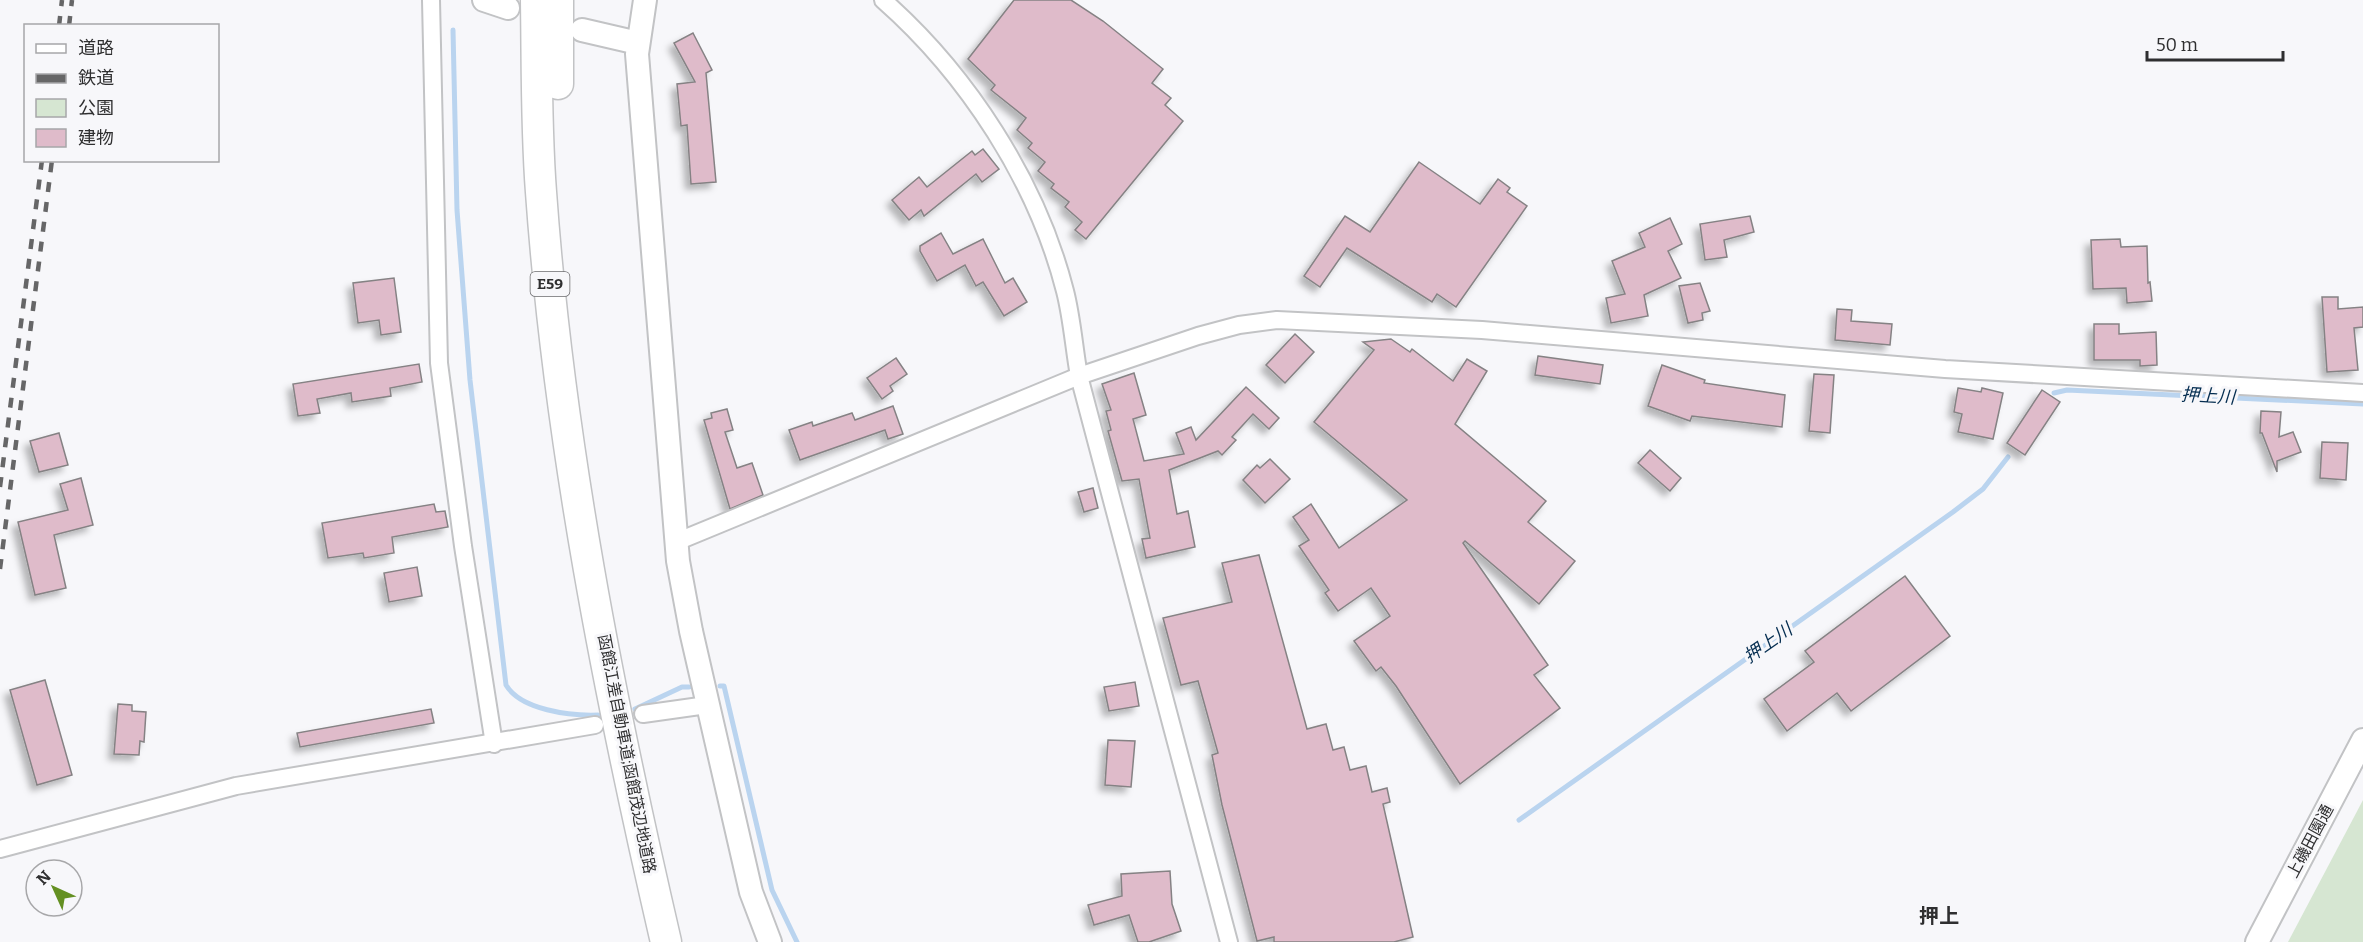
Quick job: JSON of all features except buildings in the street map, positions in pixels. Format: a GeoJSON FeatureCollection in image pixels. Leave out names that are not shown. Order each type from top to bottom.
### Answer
{"type":"FeatureCollection","features":[{"type":"Feature","properties":{"kind":"highway","name":"函館江差自動車道;函館茂辺地道路"},"geometry":{"type":"LineString","coordinates":[[558,0],[558,188],[590,566]]}},
{"type":"Feature","properties":{"kind":"highway","name":"函館江差自動車道;函館茂辺地道路"},"geometry":{"type":"LineString","coordinates":[[522,4],[562,398],[590,566],[637,817],[666,942]]}},
{"type":"Feature","properties":{"kind":"street"},"geometry":{"type":"LineString","coordinates":[[431,0],[439,363],[463,546],[494,744]]}},
{"type":"Feature","properties":{"kind":"street"},"geometry":{"type":"LineString","coordinates":[[484,0],[522,4]]}},
{"type":"Feature","properties":{"kind":"street"},"geometry":{"type":"LineString","coordinates":[[645,0],[638,43],[676,542],[688,619],[707,705],[751,892],[770,942]]}},
{"type":"Feature","properties":{"kind":"street"},"geometry":{"type":"LineString","coordinates":[[883,0],[944,60],[968,91],[1009,156],[1044,229],[1065,291],[1079,376],[1228,942]]}},
{"type":"Feature","properties":{"kind":"street"},"geometry":{"type":"LineString","coordinates":[[582,30],[638,43]]}},
{"type":"Feature","properties":{"kind":"street"},"geometry":{"type":"LineString","coordinates":[[676,542],[1079,376],[1198,336],[1239,325],[1277,320],[1482,330],[1980,372],[2363,393]]}},
{"type":"Feature","properties":{"kind":"street"},"geometry":{"type":"LineString","coordinates":[[643,714],[707,705]]}},
{"type":"Feature","properties":{"kind":"street"},"geometry":{"type":"LineString","coordinates":[[0,849],[236,786],[313,771],[494,744],[595,724]]}},
{"type":"Feature","properties":{"kind":"street","name":"上磯田園通"},"geometry":{"type":"LineString","coordinates":[[2257,942],[2363,740]]}},
{"type":"Feature","properties":{"kind":"green space"},"geometry":{"type":"Polygon","coordinates":[[[2363,800],[2363,942],[2288,942],[2363,800]]]}},
{"type":"Feature","properties":{"kind":"waterway"},"geometry":{"type":"LineString","coordinates":[[453,30],[457,210],[470,380],[506,685],[513,694],[534,706],[561,713],[598,715]]}},
{"type":"Feature","properties":{"kind":"waterway","name":"押上川"},"geometry":{"type":"LineString","coordinates":[[2054,393],[2067,390],[2363,404]]}},
{"type":"Feature","properties":{"kind":"waterway","name":"押上川"},"geometry":{"type":"LineString","coordinates":[[1519,820],[1953,512],[1983,489],[2008,457]]}},
{"type":"Feature","properties":{"kind":"waterway"},"geometry":{"type":"LineString","coordinates":[[720,686],[724,686],[772,890],[797,942]]}},
{"type":"Feature","properties":{"kind":"waterway"},"geometry":{"type":"LineString","coordinates":[[635,709],[682,687],[689,687]]}},
{"type":"Feature","properties":{"kind":"railway"},"geometry":{"type":"LineString","coordinates":[[59,24],[62,0]]}},
{"type":"Feature","properties":{"kind":"railway"},"geometry":{"type":"LineString","coordinates":[[69,24],[72,0]]}},
{"type":"Feature","properties":{"kind":"railway"},"geometry":{"type":"LineString","coordinates":[[0,487],[42,162]]}},
{"type":"Feature","properties":{"kind":"railway"},"geometry":{"type":"LineString","coordinates":[[0,569],[52,162]]}},
{"type":"Feature","properties":{"kind":"district","name":"押上"},"geometry":{"type":"Point","coordinates":[1939,916]}}]}
